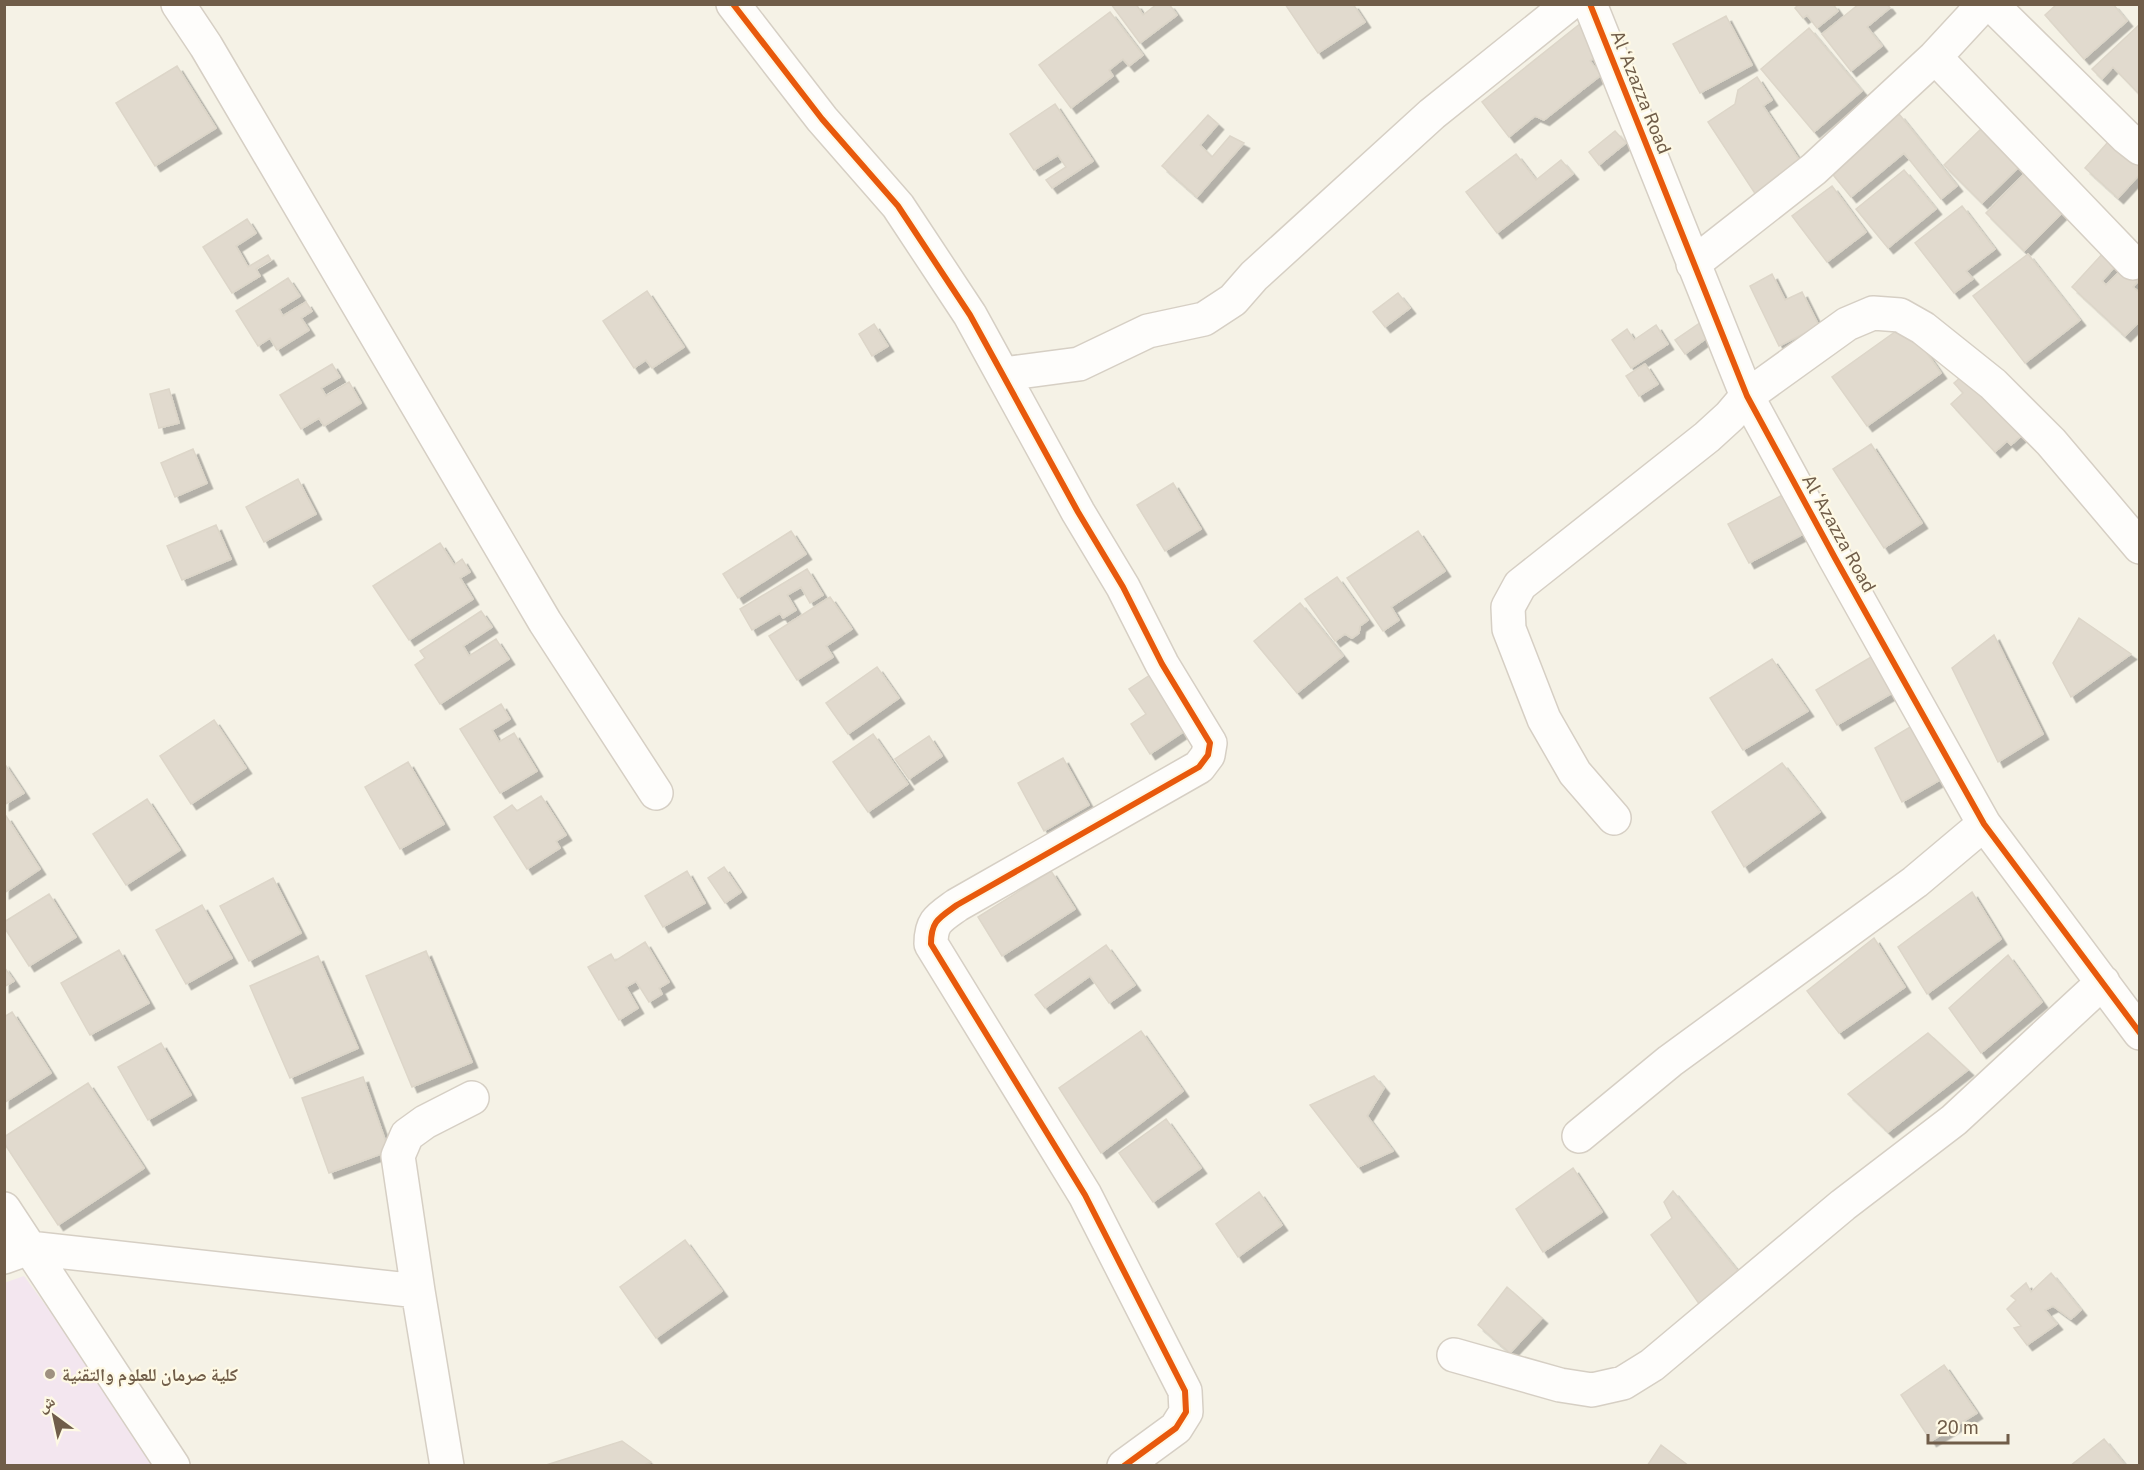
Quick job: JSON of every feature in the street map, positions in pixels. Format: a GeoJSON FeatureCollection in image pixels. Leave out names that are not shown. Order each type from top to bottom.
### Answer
{"type":"FeatureCollection","features":[{"type":"Feature","properties":{"kind":"street"},"geometry":{"type":"LineString","coordinates":[[178,4],[206,46],[545,622],[656,793]]}},
{"type":"Feature","properties":{"kind":"street"},"geometry":{"type":"LineString","coordinates":[[733,4],[822,119],[898,206],[970,315],[1078,512],[1123,587],[1162,664],[1210,743],[1208,754],[1199,767],[957,905],[941,916],[931,929],[932,944],[1085,1196],[1185,1391],[1186,1412],[1176,1428],[1124,1466]]}},
{"type":"Feature","properties":{"kind":"street"},"geometry":{"type":"LineString","coordinates":[[1003,374],[1079,364],[1148,331],[1204,320],[1233,300],[1254,276],[1432,114],[1569,4]]}},
{"type":"Feature","properties":{"kind":"street","name":"Al ‘Azazza Road"},"geometry":{"type":"LineString","coordinates":[[1590,4],[1747,396],[1984,824],[2139,1033]]}},
{"type":"Feature","properties":{"kind":"street"},"geometry":{"type":"LineString","coordinates":[[1693,264],[1814,169],[1935,57],[1984,4]]}},
{"type":"Feature","properties":{"kind":"street"},"geometry":{"type":"LineString","coordinates":[[1991,4],[2139,148]]}},
{"type":"Feature","properties":{"kind":"street"},"geometry":{"type":"LineString","coordinates":[[1935,57],[2133,263]]}},
{"type":"Feature","properties":{"kind":"street"},"geometry":{"type":"LineString","coordinates":[[1614,818],[1575,773],[1544,719],[1509,629],[1508,607],[1520,585],[1707,437],[1747,396],[1847,324],[1873,313],[1900,315],[1923,328],[1994,384],[2051,442],[2139,547]]}},
{"type":"Feature","properties":{"kind":"street"},"geometry":{"type":"LineString","coordinates":[[1579,1136],[1670,1061],[1915,882],[1984,824]]}},
{"type":"Feature","properties":{"kind":"street"},"geometry":{"type":"LineString","coordinates":[[1454,1355],[1560,1385],[1592,1390],[1623,1383],[1652,1365],[1843,1205],[1954,1120],[2103,982]]}},
{"type":"Feature","properties":{"kind":"street"},"geometry":{"type":"LineString","coordinates":[[447,1466],[398,1156],[407,1135],[425,1122],[472,1098]]}},
{"type":"Feature","properties":{"kind":"street"},"geometry":{"type":"LineString","coordinates":[[4,1209],[17,1252],[174,1466]]}},
{"type":"Feature","properties":{"kind":"street"},"geometry":{"type":"LineString","coordinates":[[17,1252],[418,1291]]}},
{"type":"Feature","properties":{"kind":"shaded area","name":"كلية صرمان للعلوم والتقنية"},"geometry":{"type":"Polygon","coordinates":[[[24,1276],[163,1465],[5,1465],[4,1283],[24,1276]]]}},
{"type":"Feature","properties":{"kind":"building"},"geometry":{"type":"Polygon","coordinates":[[[1111,4],[1136,4],[1143,15],[1157,4],[1169,4],[1177,15],[1140,43],[1111,4]]]}},
{"type":"Feature","properties":{"kind":"building"},"geometry":{"type":"Polygon","coordinates":[[[1285,4],[1353,4],[1365,22],[1318,53],[1285,4]]]}},
{"type":"Feature","properties":{"kind":"building"},"geometry":{"type":"Polygon","coordinates":[[[1799,4],[1833,4],[1838,11],[1817,28],[1807,15],[1803,18],[1795,8],[1799,4]]]}},
{"type":"Feature","properties":{"kind":"building"},"geometry":{"type":"Polygon","coordinates":[[[1859,4],[1887,4],[1890,8],[1867,27],[1882,46],[1851,71],[1822,34],[1859,4]]]}},
{"type":"Feature","properties":{"kind":"building"},"geometry":{"type":"Polygon","coordinates":[[[2057,4],[2113,4],[2127,21],[2084,59],[2045,15],[2057,4]]]}},
{"type":"Feature","properties":{"kind":"building"},"geometry":{"type":"Polygon","coordinates":[[[1110,12],[1143,55],[1129,66],[1123,59],[1109,70],[1113,76],[1071,108],[1039,65],[1110,12]]]}},
{"type":"Feature","properties":{"kind":"building"},"geometry":{"type":"Polygon","coordinates":[[[1726,16],[1752,65],[1700,93],[1673,44],[1726,16]]]}},
{"type":"Feature","properties":{"kind":"building"},"geometry":{"type":"Polygon","coordinates":[[[1581,23],[1603,51],[1590,61],[1601,75],[1544,120],[1535,116],[1509,137],[1482,102],[1581,23]]]}},
{"type":"Feature","properties":{"kind":"building"},"geometry":{"type":"Polygon","coordinates":[[[2140,24],[2140,95],[2113,67],[2102,79],[2092,69],[2140,24]]]}},
{"type":"Feature","properties":{"kind":"building"},"geometry":{"type":"Polygon","coordinates":[[[1809,28],[1862,91],[1814,132],[1761,69],[1809,28]]]}},
{"type":"Feature","properties":{"kind":"building"},"geometry":{"type":"Polygon","coordinates":[[[177,66],[216,128],[155,166],[116,103],[177,66]]]}},
{"type":"Feature","properties":{"kind":"building"},"geometry":{"type":"Polygon","coordinates":[[[1757,77],[1772,100],[1763,106],[1802,164],[1756,195],[1708,122],[1735,104],[1738,90],[1757,77]]]}},
{"type":"Feature","properties":{"kind":"building"},"geometry":{"type":"Polygon","coordinates":[[[1055,104],[1093,161],[1052,188],[1046,180],[1066,167],[1058,155],[1034,170],[1010,134],[1055,104]]]}},
{"type":"Feature","properties":{"kind":"building"},"geometry":{"type":"Polygon","coordinates":[[[1899,114],[1957,186],[1941,199],[1904,153],[1851,197],[1830,171],[1899,114]]]}},
{"type":"Feature","properties":{"kind":"building"},"geometry":{"type":"Polygon","coordinates":[[[1208,115],[1218,124],[1200,145],[1212,157],[1230,136],[1244,143],[1197,197],[1162,166],[1208,115]]]}},
{"type":"Feature","properties":{"kind":"building"},"geometry":{"type":"Polygon","coordinates":[[[1989,121],[2027,159],[1982,203],[1944,165],[1989,121]]]}},
{"type":"Feature","properties":{"kind":"building"},"geometry":{"type":"Polygon","coordinates":[[[1615,131],[1626,143],[1599,165],[1589,152],[1615,131]]]}},
{"type":"Feature","properties":{"kind":"building"},"geometry":{"type":"Polygon","coordinates":[[[2116,133],[2140,154],[2140,174],[2118,198],[2085,168],[2116,133]]]}},
{"type":"Feature","properties":{"kind":"building"},"geometry":{"type":"Polygon","coordinates":[[[1516,154],[1536,180],[1561,160],[1573,174],[1497,233],[1466,192],[1516,154]]]}},
{"type":"Feature","properties":{"kind":"building"},"geometry":{"type":"Polygon","coordinates":[[[2031,167],[2069,206],[2024,251],[1986,213],[2031,167]]]}},
{"type":"Feature","properties":{"kind":"building"},"geometry":{"type":"Polygon","coordinates":[[[1904,170],[1936,209],[1888,248],[1856,209],[1904,170]]]}},
{"type":"Feature","properties":{"kind":"building"},"geometry":{"type":"Polygon","coordinates":[[[1832,186],[1866,232],[1827,262],[1792,216],[1832,186]]]}},
{"type":"Feature","properties":{"kind":"building"},"geometry":{"type":"Polygon","coordinates":[[[1962,206],[1995,249],[1966,271],[1973,279],[1954,293],[1915,243],[1962,206]]]}},
{"type":"Feature","properties":{"kind":"building"},"geometry":{"type":"Polygon","coordinates":[[[247,219],[256,233],[236,246],[248,267],[268,255],[271,260],[256,269],[260,276],[232,293],[203,247],[247,219]]]}},
{"type":"Feature","properties":{"kind":"building"},"geometry":{"type":"Polygon","coordinates":[[[2105,251],[2118,263],[2102,281],[2106,285],[2125,266],[2140,279],[2133,287],[2140,293],[2140,321],[2125,336],[2072,287],[2105,251]]]}},
{"type":"Feature","properties":{"kind":"building"},"geometry":{"type":"Polygon","coordinates":[[[2028,254],[2080,320],[2025,363],[1973,296],[2028,254]]]}},
{"type":"Feature","properties":{"kind":"building"},"geometry":{"type":"Polygon","coordinates":[[[1772,274],[1785,300],[1802,292],[1819,326],[1779,346],[1750,286],[1772,274]]]}},
{"type":"Feature","properties":{"kind":"building"},"geometry":{"type":"Polygon","coordinates":[[[288,278],[300,296],[279,309],[283,316],[306,302],[312,311],[301,318],[309,330],[277,350],[270,338],[258,346],[236,311],[288,278]]]}},
{"type":"Feature","properties":{"kind":"building"},"geometry":{"type":"Polygon","coordinates":[[[647,291],[684,347],[652,368],[646,360],[634,368],[603,321],[647,291]]]}},
{"type":"Feature","properties":{"kind":"building"},"geometry":{"type":"Polygon","coordinates":[[[1398,293],[1410,308],[1385,327],[1373,312],[1398,293]]]}},
{"type":"Feature","properties":{"kind":"building"},"geometry":{"type":"Polygon","coordinates":[[[1707,318],[1716,331],[1685,354],[1675,340],[1707,318]]]}},
{"type":"Feature","properties":{"kind":"building"},"geometry":{"type":"Polygon","coordinates":[[[874,324],[888,346],[872,356],[859,334],[874,324]]]}},
{"type":"Feature","properties":{"kind":"building"},"geometry":{"type":"Polygon","coordinates":[[[1906,324],[1941,373],[1867,426],[1832,377],[1906,324]]]}},
{"type":"Feature","properties":{"kind":"building"},"geometry":{"type":"Polygon","coordinates":[[[1656,325],[1668,344],[1631,368],[1612,340],[1627,329],[1634,340],[1656,325]]]}},
{"type":"Feature","properties":{"kind":"building"},"geometry":{"type":"Polygon","coordinates":[[[332,364],[340,377],[321,388],[326,396],[349,382],[361,403],[324,426],[319,418],[301,429],[280,395],[332,364]]]}},
{"type":"Feature","properties":{"kind":"building"},"geometry":{"type":"Polygon","coordinates":[[[1645,364],[1658,384],[1639,396],[1626,376],[1645,364]]]}},
{"type":"Feature","properties":{"kind":"building"},"geometry":{"type":"Polygon","coordinates":[[[1970,369],[2030,428],[2011,445],[2007,441],[1995,452],[1951,404],[1963,393],[1954,383],[1970,369]]]}},
{"type":"Feature","properties":{"kind":"building"},"geometry":{"type":"Polygon","coordinates":[[[169,389],[179,423],[159,428],[150,394],[169,389]]]}},
{"type":"Feature","properties":{"kind":"building"},"geometry":{"type":"Polygon","coordinates":[[[1871,444],[1922,523],[1884,548],[1833,469],[1871,444]]]}},
{"type":"Feature","properties":{"kind":"building"},"geometry":{"type":"Polygon","coordinates":[[[193,449],[207,483],[175,497],[161,463],[193,449]]]}},
{"type":"Feature","properties":{"kind":"building"},"geometry":{"type":"Polygon","coordinates":[[[298,479],[316,514],[264,542],[246,507],[298,479]]]}},
{"type":"Feature","properties":{"kind":"building"},"geometry":{"type":"Polygon","coordinates":[[[1173,483],[1201,529],[1165,551],[1137,505],[1173,483]]]}},
{"type":"Feature","properties":{"kind":"building"},"geometry":{"type":"Polygon","coordinates":[[[1788,492],[1809,531],[1749,563],[1728,524],[1788,492]]]}},
{"type":"Feature","properties":{"kind":"building"},"geometry":{"type":"Polygon","coordinates":[[[216,525],[231,559],[182,580],[167,546],[216,525]]]}},
{"type":"Feature","properties":{"kind":"building"},"geometry":{"type":"Polygon","coordinates":[[[791,531],[806,554],[738,598],[723,574],[791,531]]]}},
{"type":"Feature","properties":{"kind":"building"},"geometry":{"type":"Polygon","coordinates":[[[1418,531],[1445,571],[1391,607],[1399,620],[1383,631],[1347,578],[1418,531]]]}},
{"type":"Feature","properties":{"kind":"building"},"geometry":{"type":"Polygon","coordinates":[[[440,543],[454,565],[462,559],[470,572],[460,578],[473,599],[409,640],[373,586],[440,543]]]}},
{"type":"Feature","properties":{"kind":"building"},"geometry":{"type":"Polygon","coordinates":[[[807,569],[823,595],[810,603],[801,587],[787,595],[796,610],[783,618],[780,613],[752,630],[740,609],[807,569]]]}},
{"type":"Feature","properties":{"kind":"building"},"geometry":{"type":"Polygon","coordinates":[[[1337,577],[1368,620],[1360,626],[1359,633],[1352,638],[1345,634],[1335,641],[1305,599],[1337,577]]]}},
{"type":"Feature","properties":{"kind":"building"},"geometry":{"type":"Polygon","coordinates":[[[830,597],[852,629],[826,646],[833,657],[797,680],[769,636],[830,597]]]}},
{"type":"Feature","properties":{"kind":"building"},"geometry":{"type":"Polygon","coordinates":[[[1300,603],[1343,656],[1297,693],[1254,641],[1300,603]]]}},
{"type":"Feature","properties":{"kind":"building"},"geometry":{"type":"Polygon","coordinates":[[[481,611],[492,627],[463,646],[469,656],[496,639],[509,659],[440,704],[415,665],[425,658],[420,651],[481,611]]]}},
{"type":"Feature","properties":{"kind":"building"},"geometry":{"type":"Polygon","coordinates":[[[2079,618],[2131,654],[2071,697],[2053,663],[2079,618]]]}},
{"type":"Feature","properties":{"kind":"building"},"geometry":{"type":"Polygon","coordinates":[[[1994,635],[2043,734],[1998,762],[1952,668],[1994,635]]]}},
{"type":"Feature","properties":{"kind":"building"},"geometry":{"type":"Polygon","coordinates":[[[1871,657],[1894,692],[1837,725],[1816,690],[1871,657]]]}},
{"type":"Feature","properties":{"kind":"building"},"geometry":{"type":"Polygon","coordinates":[[[1772,659],[1808,711],[1743,750],[1710,698],[1772,659]]]}},
{"type":"Feature","properties":{"kind":"building"},"geometry":{"type":"Polygon","coordinates":[[[877,667],[899,698],[848,734],[826,703],[877,667]]]}},
{"type":"Feature","properties":{"kind":"building"},"geometry":{"type":"Polygon","coordinates":[[[1156,671],[1192,726],[1150,754],[1131,724],[1146,714],[1129,689],[1156,671]]]}},
{"type":"Feature","properties":{"kind":"building"},"geometry":{"type":"Polygon","coordinates":[[[501,704],[510,719],[492,730],[499,742],[514,733],[537,771],[500,793],[460,729],[501,704]]]}},
{"type":"Feature","properties":{"kind":"building"},"geometry":{"type":"Polygon","coordinates":[[[214,720],[246,768],[191,804],[160,756],[214,720]]]}},
{"type":"Feature","properties":{"kind":"building"},"geometry":{"type":"Polygon","coordinates":[[[1915,724],[1945,777],[1902,802],[1875,748],[1915,724]]]}},
{"type":"Feature","properties":{"kind":"building"},"geometry":{"type":"Polygon","coordinates":[[[873,734],[908,784],[868,812],[833,762],[873,734]]]}},
{"type":"Feature","properties":{"kind":"building"},"geometry":{"type":"Polygon","coordinates":[[[929,736],[942,756],[909,779],[895,759],[929,736]]]}},
{"type":"Feature","properties":{"kind":"building"},"geometry":{"type":"Polygon","coordinates":[[[1063,758],[1089,805],[1044,831],[1018,783],[1063,758]]]}},
{"type":"Feature","properties":{"kind":"building"},"geometry":{"type":"Polygon","coordinates":[[[408,762],[444,824],[400,849],[365,787],[408,762]]]}},
{"type":"Feature","properties":{"kind":"building"},"geometry":{"type":"Polygon","coordinates":[[[4,763],[24,793],[4,805],[4,763]]]}},
{"type":"Feature","properties":{"kind":"building"},"geometry":{"type":"Polygon","coordinates":[[[1782,763],[1820,812],[1744,867],[1712,812],[1782,763]]]}},
{"type":"Feature","properties":{"kind":"building"},"geometry":{"type":"Polygon","coordinates":[[[541,796],[566,835],[556,841],[560,848],[527,869],[494,817],[512,805],[517,811],[541,796]]]}},
{"type":"Feature","properties":{"kind":"building"},"geometry":{"type":"Polygon","coordinates":[[[147,799],[180,850],[126,885],[93,834],[147,799]]]}},
{"type":"Feature","properties":{"kind":"building"},"geometry":{"type":"Polygon","coordinates":[[[6,816],[40,869],[4,893],[4,817],[6,816]]]}},
{"type":"Feature","properties":{"kind":"building"},"geometry":{"type":"Polygon","coordinates":[[[724,867],[741,892],[725,903],[708,878],[724,867]]]}},
{"type":"Feature","properties":{"kind":"building"},"geometry":{"type":"Polygon","coordinates":[[[687,871],[705,903],[663,927],[645,896],[687,871]]]}},
{"type":"Feature","properties":{"kind":"building"},"geometry":{"type":"Polygon","coordinates":[[[1051,871],[1075,909],[1002,956],[978,917],[1051,871]]]}},
{"type":"Feature","properties":{"kind":"building"},"geometry":{"type":"Polygon","coordinates":[[[273,878],[301,933],[249,961],[220,906],[273,878]]]}},
{"type":"Feature","properties":{"kind":"building"},"geometry":{"type":"Polygon","coordinates":[[[1972,892],[2001,939],[1927,994],[1898,947],[1972,892]]]}},
{"type":"Feature","properties":{"kind":"building"},"geometry":{"type":"Polygon","coordinates":[[[49,894],[76,937],[29,966],[4,927],[4,922],[49,894]]]}},
{"type":"Feature","properties":{"kind":"building"},"geometry":{"type":"Polygon","coordinates":[[[202,905],[232,958],[186,984],[156,930],[202,905]]]}},
{"type":"Feature","properties":{"kind":"building"},"geometry":{"type":"Polygon","coordinates":[[[1874,938],[1905,987],[1839,1033],[1807,991],[1874,938]]]}},
{"type":"Feature","properties":{"kind":"building"},"geometry":{"type":"Polygon","coordinates":[[[645,942],[669,982],[659,988],[662,994],[649,1002],[636,981],[626,987],[638,1008],[619,1020],[588,967],[611,954],[615,961],[645,942]]]}},
{"type":"Feature","properties":{"kind":"building"},"geometry":{"type":"Polygon","coordinates":[[[1106,945],[1135,985],[1109,1003],[1090,976],[1045,1008],[1035,995],[1106,945]]]}},
{"type":"Feature","properties":{"kind":"building"},"geometry":{"type":"Polygon","coordinates":[[[119,950],[149,1003],[90,1035],[61,983],[119,950]]]}},
{"type":"Feature","properties":{"kind":"building"},"geometry":{"type":"Polygon","coordinates":[[[426,951],[472,1062],[412,1087],[366,976],[426,951]]]}},
{"type":"Feature","properties":{"kind":"building"},"geometry":{"type":"Polygon","coordinates":[[[2008,955],[2042,1002],[1981,1053],[1949,1008],[2008,955]]]}},
{"type":"Feature","properties":{"kind":"building"},"geometry":{"type":"Polygon","coordinates":[[[318,956],[358,1048],[290,1078],[250,986],[318,956]]]}},
{"type":"Feature","properties":{"kind":"building"},"geometry":{"type":"Polygon","coordinates":[[[4,967],[14,981],[4,987],[4,967]]]}},
{"type":"Feature","properties":{"kind":"building"},"geometry":{"type":"Polygon","coordinates":[[[12,1012],[51,1073],[4,1103],[4,1017],[12,1012]]]}},
{"type":"Feature","properties":{"kind":"building"},"geometry":{"type":"Polygon","coordinates":[[[1141,1031],[1183,1091],[1101,1153],[1059,1088],[1141,1031]]]}},
{"type":"Feature","properties":{"kind":"building"},"geometry":{"type":"Polygon","coordinates":[[[1928,1033],[1968,1070],[1888,1132],[1848,1094],[1928,1033]]]}},
{"type":"Feature","properties":{"kind":"building"},"geometry":{"type":"Polygon","coordinates":[[[161,1043],[191,1095],[148,1120],[118,1067],[161,1043]]]}},
{"type":"Feature","properties":{"kind":"building"},"geometry":{"type":"Polygon","coordinates":[[[1374,1076],[1384,1088],[1367,1116],[1393,1151],[1358,1167],[1310,1105],[1374,1076]]]}},
{"type":"Feature","properties":{"kind":"building"},"geometry":{"type":"Polygon","coordinates":[[[363,1077],[389,1151],[329,1173],[302,1098],[363,1077]]]}},
{"type":"Feature","properties":{"kind":"building"},"geometry":{"type":"Polygon","coordinates":[[[88,1083],[144,1168],[58,1225],[4,1143],[4,1137],[88,1083]]]}},
{"type":"Feature","properties":{"kind":"building"},"geometry":{"type":"Polygon","coordinates":[[[1166,1119],[1201,1168],[1153,1202],[1119,1153],[1166,1119]]]}},
{"type":"Feature","properties":{"kind":"building"},"geometry":{"type":"Polygon","coordinates":[[[1573,1168],[1602,1212],[1543,1252],[1516,1209],[1573,1168]]]}},
{"type":"Feature","properties":{"kind":"building"},"geometry":{"type":"Polygon","coordinates":[[[1673,1191],[1745,1280],[1702,1308],[1651,1235],[1672,1218],[1664,1202],[1673,1191]]]}},
{"type":"Feature","properties":{"kind":"building"},"geometry":{"type":"Polygon","coordinates":[[[1259,1192],[1282,1225],[1238,1257],[1216,1224],[1259,1192]]]}},
{"type":"Feature","properties":{"kind":"building"},"geometry":{"type":"Polygon","coordinates":[[[685,1240],[722,1291],[656,1338],[620,1287],[685,1240]]]}},
{"type":"Feature","properties":{"kind":"building"},"geometry":{"type":"Polygon","coordinates":[[[2051,1273],[2081,1310],[2071,1319],[2053,1306],[2045,1310],[2057,1324],[2027,1345],[2014,1328],[2021,1326],[2007,1309],[2016,1300],[2011,1296],[2026,1283],[2031,1292],[2051,1273]]]}},
{"type":"Feature","properties":{"kind":"building"},"geometry":{"type":"Polygon","coordinates":[[[1507,1287],[1542,1318],[1510,1353],[1478,1325],[1507,1287]]]}},
{"type":"Feature","properties":{"kind":"building"},"geometry":{"type":"Polygon","coordinates":[[[1944,1365],[1977,1413],[1931,1441],[1901,1395],[1944,1365]]]}},
{"type":"Feature","properties":{"kind":"building"},"geometry":{"type":"Polygon","coordinates":[[[2104,1439],[2126,1466],[2070,1466],[2104,1439]]]}},
{"type":"Feature","properties":{"kind":"building"},"geometry":{"type":"Polygon","coordinates":[[[622,1441],[651,1462],[642,1466],[543,1466],[622,1441]]]}},
{"type":"Feature","properties":{"kind":"building"},"geometry":{"type":"Polygon","coordinates":[[[1661,1445],[1689,1466],[1647,1466],[1661,1445]]]}},
{"type":"Feature","properties":{"kind":"cycle path"},"geometry":{"type":"LineString","coordinates":[[733,4],[822,119],[898,206],[970,315],[1078,512],[1123,587],[1162,664],[1210,743],[1208,755],[1199,767],[957,905],[937,921],[931,936],[931,944],[1085,1195],[1185,1391],[1186,1412],[1176,1428],[1124,1466]]}},
{"type":"Feature","properties":{"kind":"cycle path"},"geometry":{"type":"LineString","coordinates":[[1590,4],[1747,396],[1984,824],[2140,1033]]}},
{"type":"Feature","properties":{"kind":"place","name":"كلية صرمان للعلوم والتقنية"},"geometry":{"type":"Point","coordinates":[50,1374]}}]}
